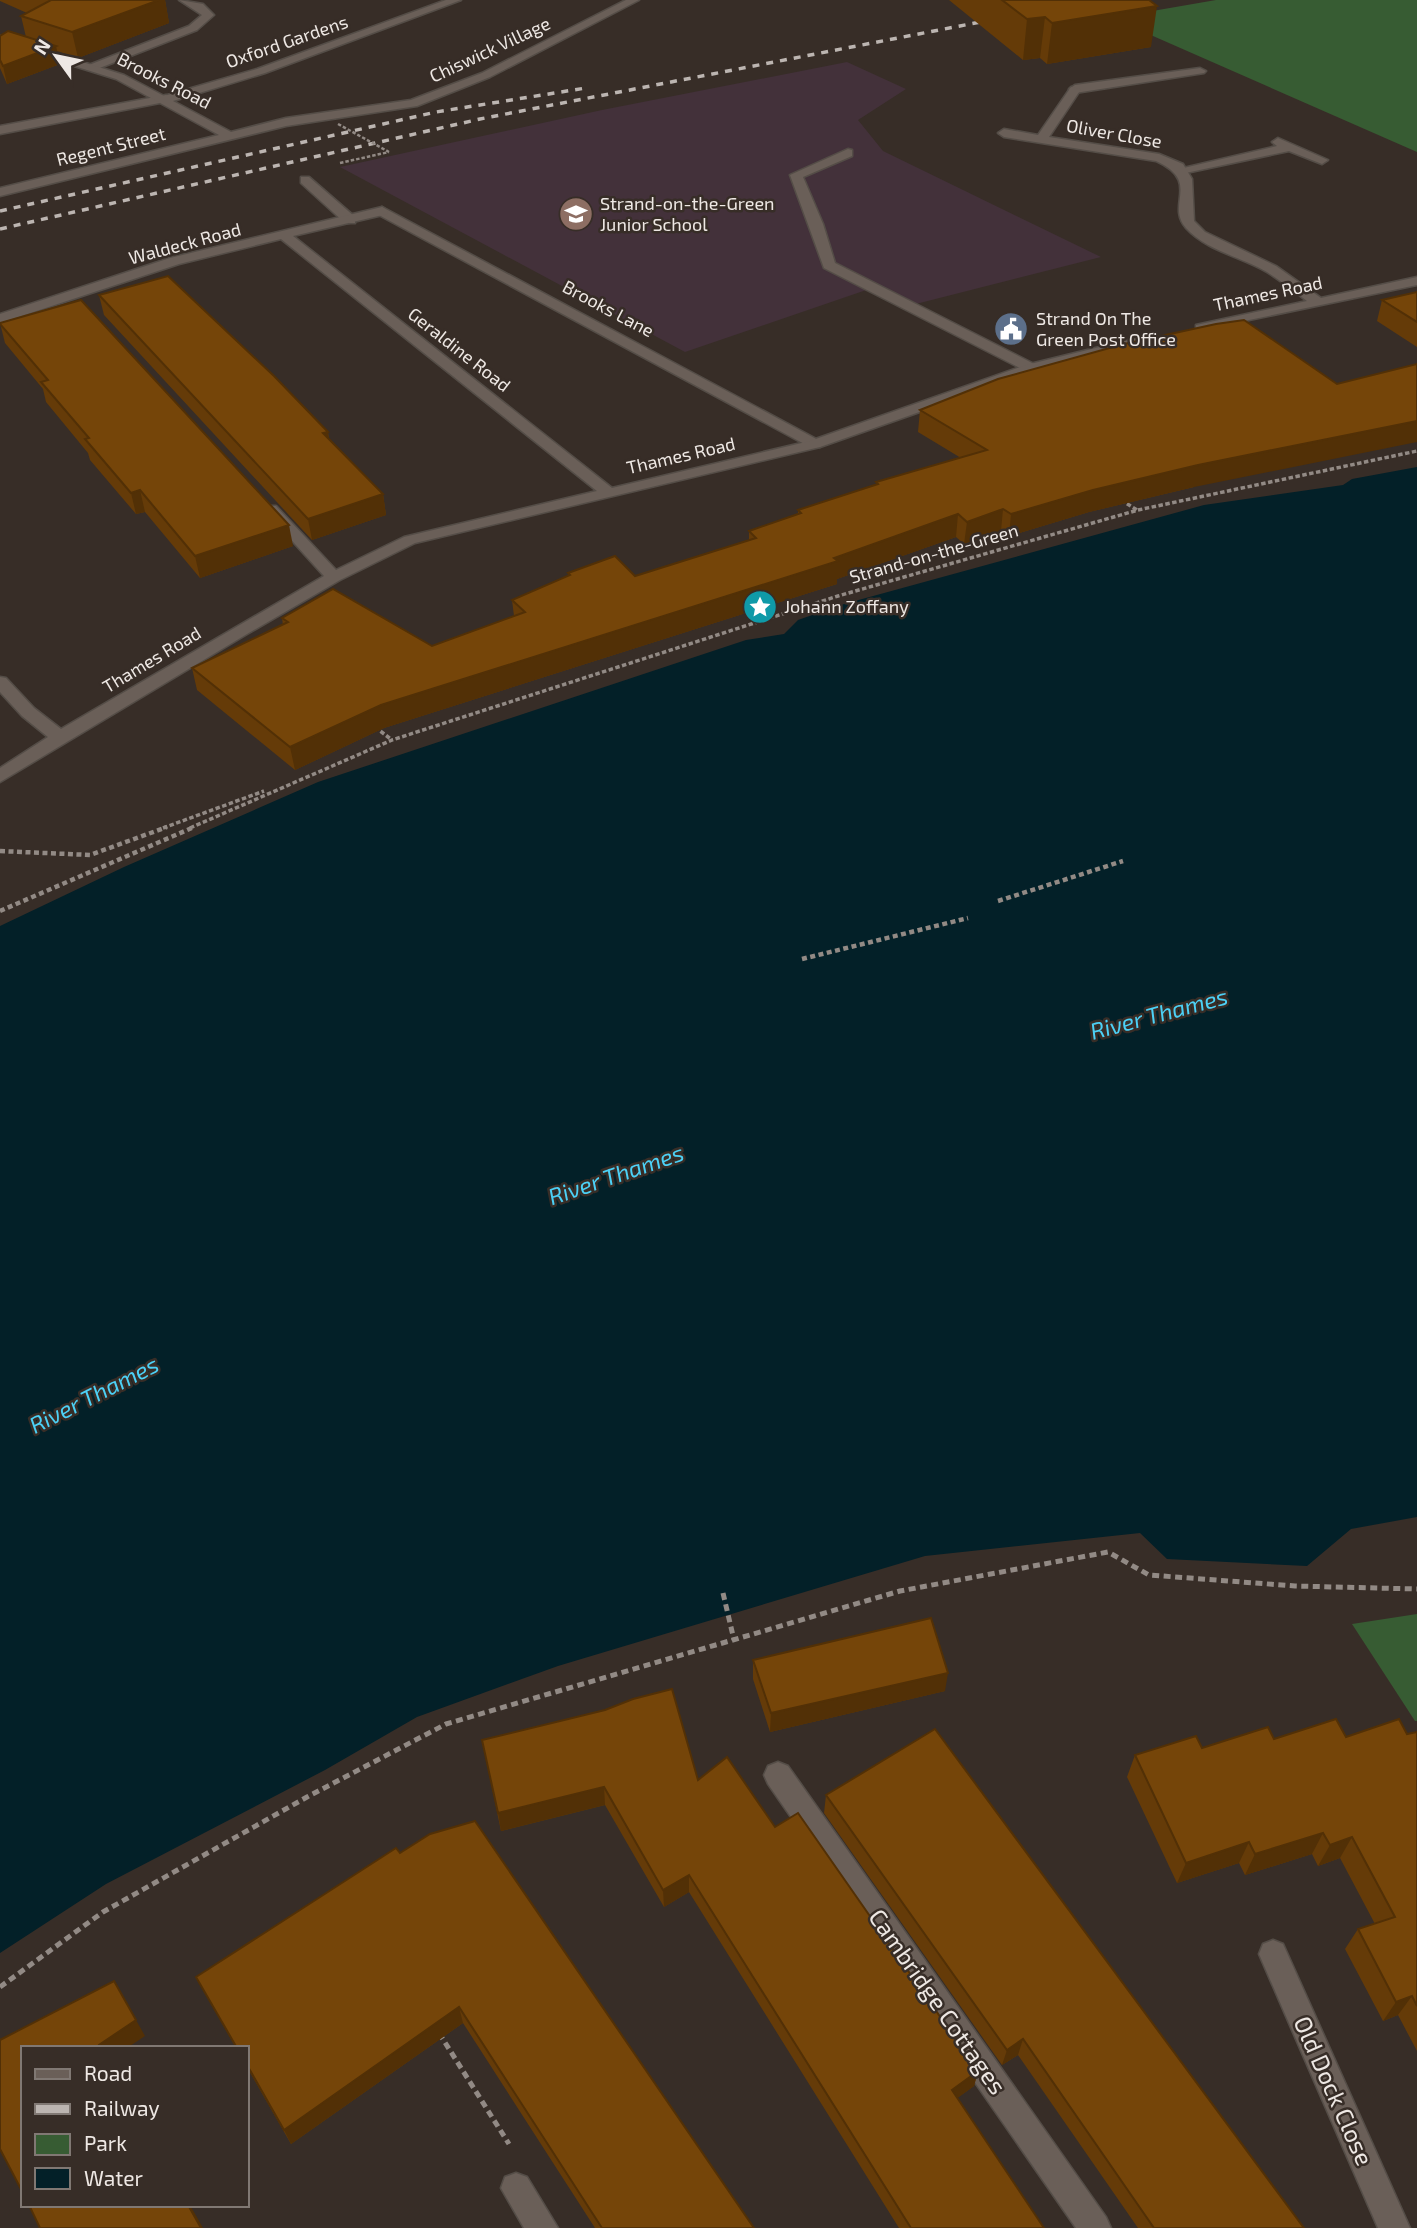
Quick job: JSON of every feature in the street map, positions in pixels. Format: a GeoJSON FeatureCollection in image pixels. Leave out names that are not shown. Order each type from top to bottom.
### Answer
{"type":"FeatureCollection","features":[{"type":"Feature","properties":{"kind":"street","name":"Oxford Gardens"},"geometry":{"type":"LineString","coordinates":[[0,130],[166,99],[261,71],[456,0]]}},
{"type":"Feature","properties":{"kind":"street","name":"Chiswick Village"},"geometry":{"type":"LineString","coordinates":[[230,135],[326,115],[412,103],[486,75],[634,0]]}},
{"type":"Feature","properties":{"kind":"street"},"geometry":{"type":"LineString","coordinates":[[93,67],[193,28],[208,15],[199,6],[184,1]]}},
{"type":"Feature","properties":{"kind":"street","name":"Brooks Road"},"geometry":{"type":"LineString","coordinates":[[0,39],[93,67],[166,99],[230,135]]}},
{"type":"Feature","properties":{"kind":"street","name":"Oliver Close"},"geometry":{"type":"LineString","coordinates":[[1041,139],[1075,89],[1200,71]]}},
{"type":"Feature","properties":{"kind":"street"},"geometry":{"type":"LineString","coordinates":[[0,137],[18,127]]}},
{"type":"Feature","properties":{"kind":"street","name":"Oliver Close"},"geometry":{"type":"LineString","coordinates":[[1004,133],[1160,158],[1181,170],[1186,179],[1188,222],[1200,235],[1271,269],[1318,302]]}},
{"type":"Feature","properties":{"kind":"street","name":"Regent Street"},"geometry":{"type":"LineString","coordinates":[[0,192],[230,135]]}},
{"type":"Feature","properties":{"kind":"street"},"geometry":{"type":"LineString","coordinates":[[1272,140],[1322,160]]}},
{"type":"Feature","properties":{"kind":"street"},"geometry":{"type":"LineString","coordinates":[[1181,170],[1290,147]]}},
{"type":"Feature","properties":{"kind":"street"},"geometry":{"type":"LineString","coordinates":[[848,153],[796,175],[817,224],[829,265],[1031,368]]}},
{"type":"Feature","properties":{"kind":"street"},"geometry":{"type":"LineString","coordinates":[[305,180],[350,220]]}},
{"type":"Feature","properties":{"kind":"street","name":"Waldeck Road"},"geometry":{"type":"LineString","coordinates":[[0,319],[77,300],[175,261],[382,211]]}},
{"type":"Feature","properties":{"kind":"street","name":"Brooks Lane"},"geometry":{"type":"LineString","coordinates":[[382,211],[815,444]]}},
{"type":"Feature","properties":{"kind":"street","name":"Geraldine Road"},"geometry":{"type":"LineString","coordinates":[[285,236],[609,493]]}},
{"type":"Feature","properties":{"kind":"street","name":"Thames Road"},"geometry":{"type":"LineString","coordinates":[[0,776],[60,737],[334,577],[410,540],[815,444],[1031,368],[1181,332],[1417,281]]}},
{"type":"Feature","properties":{"kind":"street"},"geometry":{"type":"LineString","coordinates":[[260,496],[334,577]]}},
{"type":"Feature","properties":{"kind":"street"},"geometry":{"type":"LineString","coordinates":[[0,682],[27,712],[60,737]]}},
{"type":"Feature","properties":{"kind":"street","name":"Cambridge Cottages"},"geometry":{"type":"LineString","coordinates":[[778,1775],[1095,2228]]}},
{"type":"Feature","properties":{"kind":"street","name":"Old Dock Close"},"geometry":{"type":"LineString","coordinates":[[1273,1954],[1394,2228]]}},
{"type":"Feature","properties":{"kind":"street"},"geometry":{"type":"LineString","coordinates":[[516,2188],[542,2228]]}},
{"type":"Feature","properties":{"kind":"path"},"geometry":{"type":"LineString","coordinates":[[328,165],[389,152],[338,124]]}},
{"type":"Feature","properties":{"kind":"path","name":"Strand-on-the-Green"},"geometry":{"type":"LineString","coordinates":[[311,774],[392,740],[838,596],[1138,510],[1417,451]]}},
{"type":"Feature","properties":{"kind":"path"},"geometry":{"type":"LineString","coordinates":[[1114,496],[1138,510]]}},
{"type":"Feature","properties":{"kind":"path"},"geometry":{"type":"LineString","coordinates":[[370,724],[392,740]]}},
{"type":"Feature","properties":{"kind":"path"},"geometry":{"type":"LineString","coordinates":[[0,851],[90,855],[311,774]]}},
{"type":"Feature","properties":{"kind":"path"},"geometry":{"type":"LineString","coordinates":[[0,912],[311,774]]}},
{"type":"Feature","properties":{"kind":"path"},"geometry":{"type":"LineString","coordinates":[[998,901],[1123,862]]}},
{"type":"Feature","properties":{"kind":"path"},"geometry":{"type":"LineString","coordinates":[[802,960],[968,918]]}},
{"type":"Feature","properties":{"kind":"path"},"geometry":{"type":"LineString","coordinates":[[0,1987],[103,1912],[307,1797],[446,1724],[900,1591],[1108,1552],[1149,1575],[1295,1586],[1417,1589]]}},
{"type":"Feature","properties":{"kind":"path"},"geometry":{"type":"LineString","coordinates":[[723,1594],[734,1640]]}},
{"type":"Feature","properties":{"kind":"path"},"geometry":{"type":"LineString","coordinates":[[438,2031],[517,2158],[516,2188]]}},
{"type":"Feature","properties":{"kind":"shaded area"},"geometry":{"type":"Polygon","coordinates":[[[847,62],[906,89],[858,120],[883,151],[1101,257],[908,306],[875,287],[685,352],[340,167],[602,110],[847,62]]]}},
{"type":"Feature","properties":{"kind":"green space"},"geometry":{"type":"Polygon","coordinates":[[[1216,0],[1417,0],[1417,152],[1112,18],[1216,0]]]}},
{"type":"Feature","properties":{"kind":"green space"},"geometry":{"type":"Polygon","coordinates":[[[1417,1614],[1417,1721],[1415,1721],[1352,1624],[1417,1614]]]}},
{"type":"Feature","properties":{"kind":"water","name":"River Thames"},"geometry":{"type":"Polygon","coordinates":[[[1417,467],[1417,1517],[1351,1529],[1307,1566],[1167,1559],[1140,1533],[925,1556],[558,1666],[417,1717],[325,1770],[106,1884],[0,1953],[0,926],[124,867],[318,782],[746,640],[784,634],[798,620],[844,604],[1204,505],[1343,485],[1352,479],[1417,467]]]}},
{"type":"Feature","properties":{"kind":"building"},"geometry":{"type":"Polygon","coordinates":[[[51,0],[159,0],[72,32],[21,16],[51,0]]]}},
{"type":"Feature","properties":{"kind":"building"},"geometry":{"type":"Polygon","coordinates":[[[1002,0],[1149,0],[1157,6],[1052,23],[1045,17],[1027,19],[1002,0]]]}},
{"type":"Feature","properties":{"kind":"building"},"geometry":{"type":"Polygon","coordinates":[[[8,31],[56,46],[3,66],[0,60],[0,36],[8,31]]]}},
{"type":"Feature","properties":{"kind":"building"},"geometry":{"type":"Polygon","coordinates":[[[168,276],[274,376],[328,432],[323,433],[383,494],[308,519],[99,295],[168,276]]]}},
{"type":"Feature","properties":{"kind":"building"},"geometry":{"type":"Polygon","coordinates":[[[1417,292],[1417,322],[1382,300],[1417,292]]]}},
{"type":"Feature","properties":{"kind":"building"},"geometry":{"type":"Polygon","coordinates":[[[81,300],[289,525],[195,556],[140,490],[131,493],[41,382],[48,380],[0,324],[81,300]]]}},
{"type":"Feature","properties":{"kind":"building"},"geometry":{"type":"Polygon","coordinates":[[[1244,320],[1337,384],[1417,364],[1417,421],[1198,465],[1093,490],[1011,514],[1003,509],[967,522],[958,514],[834,558],[838,561],[381,705],[290,747],[192,668],[288,622],[282,618],[333,589],[432,646],[525,612],[512,600],[570,575],[568,573],[615,556],[635,576],[756,538],[749,531],[801,513],[798,510],[878,484],[876,482],[987,450],[920,410],[998,379],[1124,344],[1244,320]]]}},
{"type":"Feature","properties":{"kind":"building"},"geometry":{"type":"Polygon","coordinates":[[[931,1618],[948,1673],[771,1713],[753,1660],[931,1618]]]}},
{"type":"Feature","properties":{"kind":"building"},"geometry":{"type":"Polygon","coordinates":[[[672,1689],[698,1780],[727,1757],[775,1827],[798,1813],[978,2071],[952,2090],[1044,2228],[911,2228],[689,1875],[663,1890],[604,1787],[498,1813],[482,1740],[605,1710],[633,1699],[672,1689]]]}},
{"type":"Feature","properties":{"kind":"building"},"geometry":{"type":"Polygon","coordinates":[[[1336,1719],[1346,1737],[1399,1719],[1407,1734],[1417,1732],[1417,2006],[1412,1996],[1396,2002],[1358,1929],[1395,1917],[1352,1837],[1330,1845],[1323,1833],[1255,1854],[1249,1842],[1186,1863],[1135,1755],[1196,1736],[1202,1748],[1268,1727],[1274,1739],[1336,1719]]]}},
{"type":"Feature","properties":{"kind":"building"},"geometry":{"type":"Polygon","coordinates":[[[935,1729],[1304,2228],[1154,2228],[1023,2039],[1007,2050],[826,1795],[935,1729]]]}},
{"type":"Feature","properties":{"kind":"building"},"geometry":{"type":"Polygon","coordinates":[[[475,1821],[754,2228],[602,2228],[459,2007],[284,2130],[248,2067],[248,2046],[236,2046],[196,1977],[396,1848],[400,1853],[430,1834],[475,1821]]]}},
{"type":"Feature","properties":{"kind":"building"},"geometry":{"type":"Polygon","coordinates":[[[114,1981],[136,2020],[99,2046],[21,2046],[21,2189],[0,2149],[0,2040],[114,1981]]]}},
{"type":"Feature","properties":{"kind":"building"},"geometry":{"type":"Polygon","coordinates":[[[30,2207],[189,2207],[201,2228],[40,2228],[30,2207]]]}},
{"type":"Feature","properties":{"kind":"railway"},"geometry":{"type":"LineString","coordinates":[[0,229],[480,119],[996,19]]}},
{"type":"Feature","properties":{"kind":"railway"},"geometry":{"type":"LineString","coordinates":[[0,211],[436,112],[586,88]]}},
{"type":"Feature","properties":{"kind":"place","name":"Strand-on-the-Green Junior School"},"geometry":{"type":"Point","coordinates":[576,214]}},
{"type":"Feature","properties":{"kind":"place","name":"Strand On The Green Post Office"},"geometry":{"type":"Point","coordinates":[1011,329]}},
{"type":"Feature","properties":{"kind":"place","name":"Johann Zoffany"},"geometry":{"type":"Point","coordinates":[760,607]}}]}
